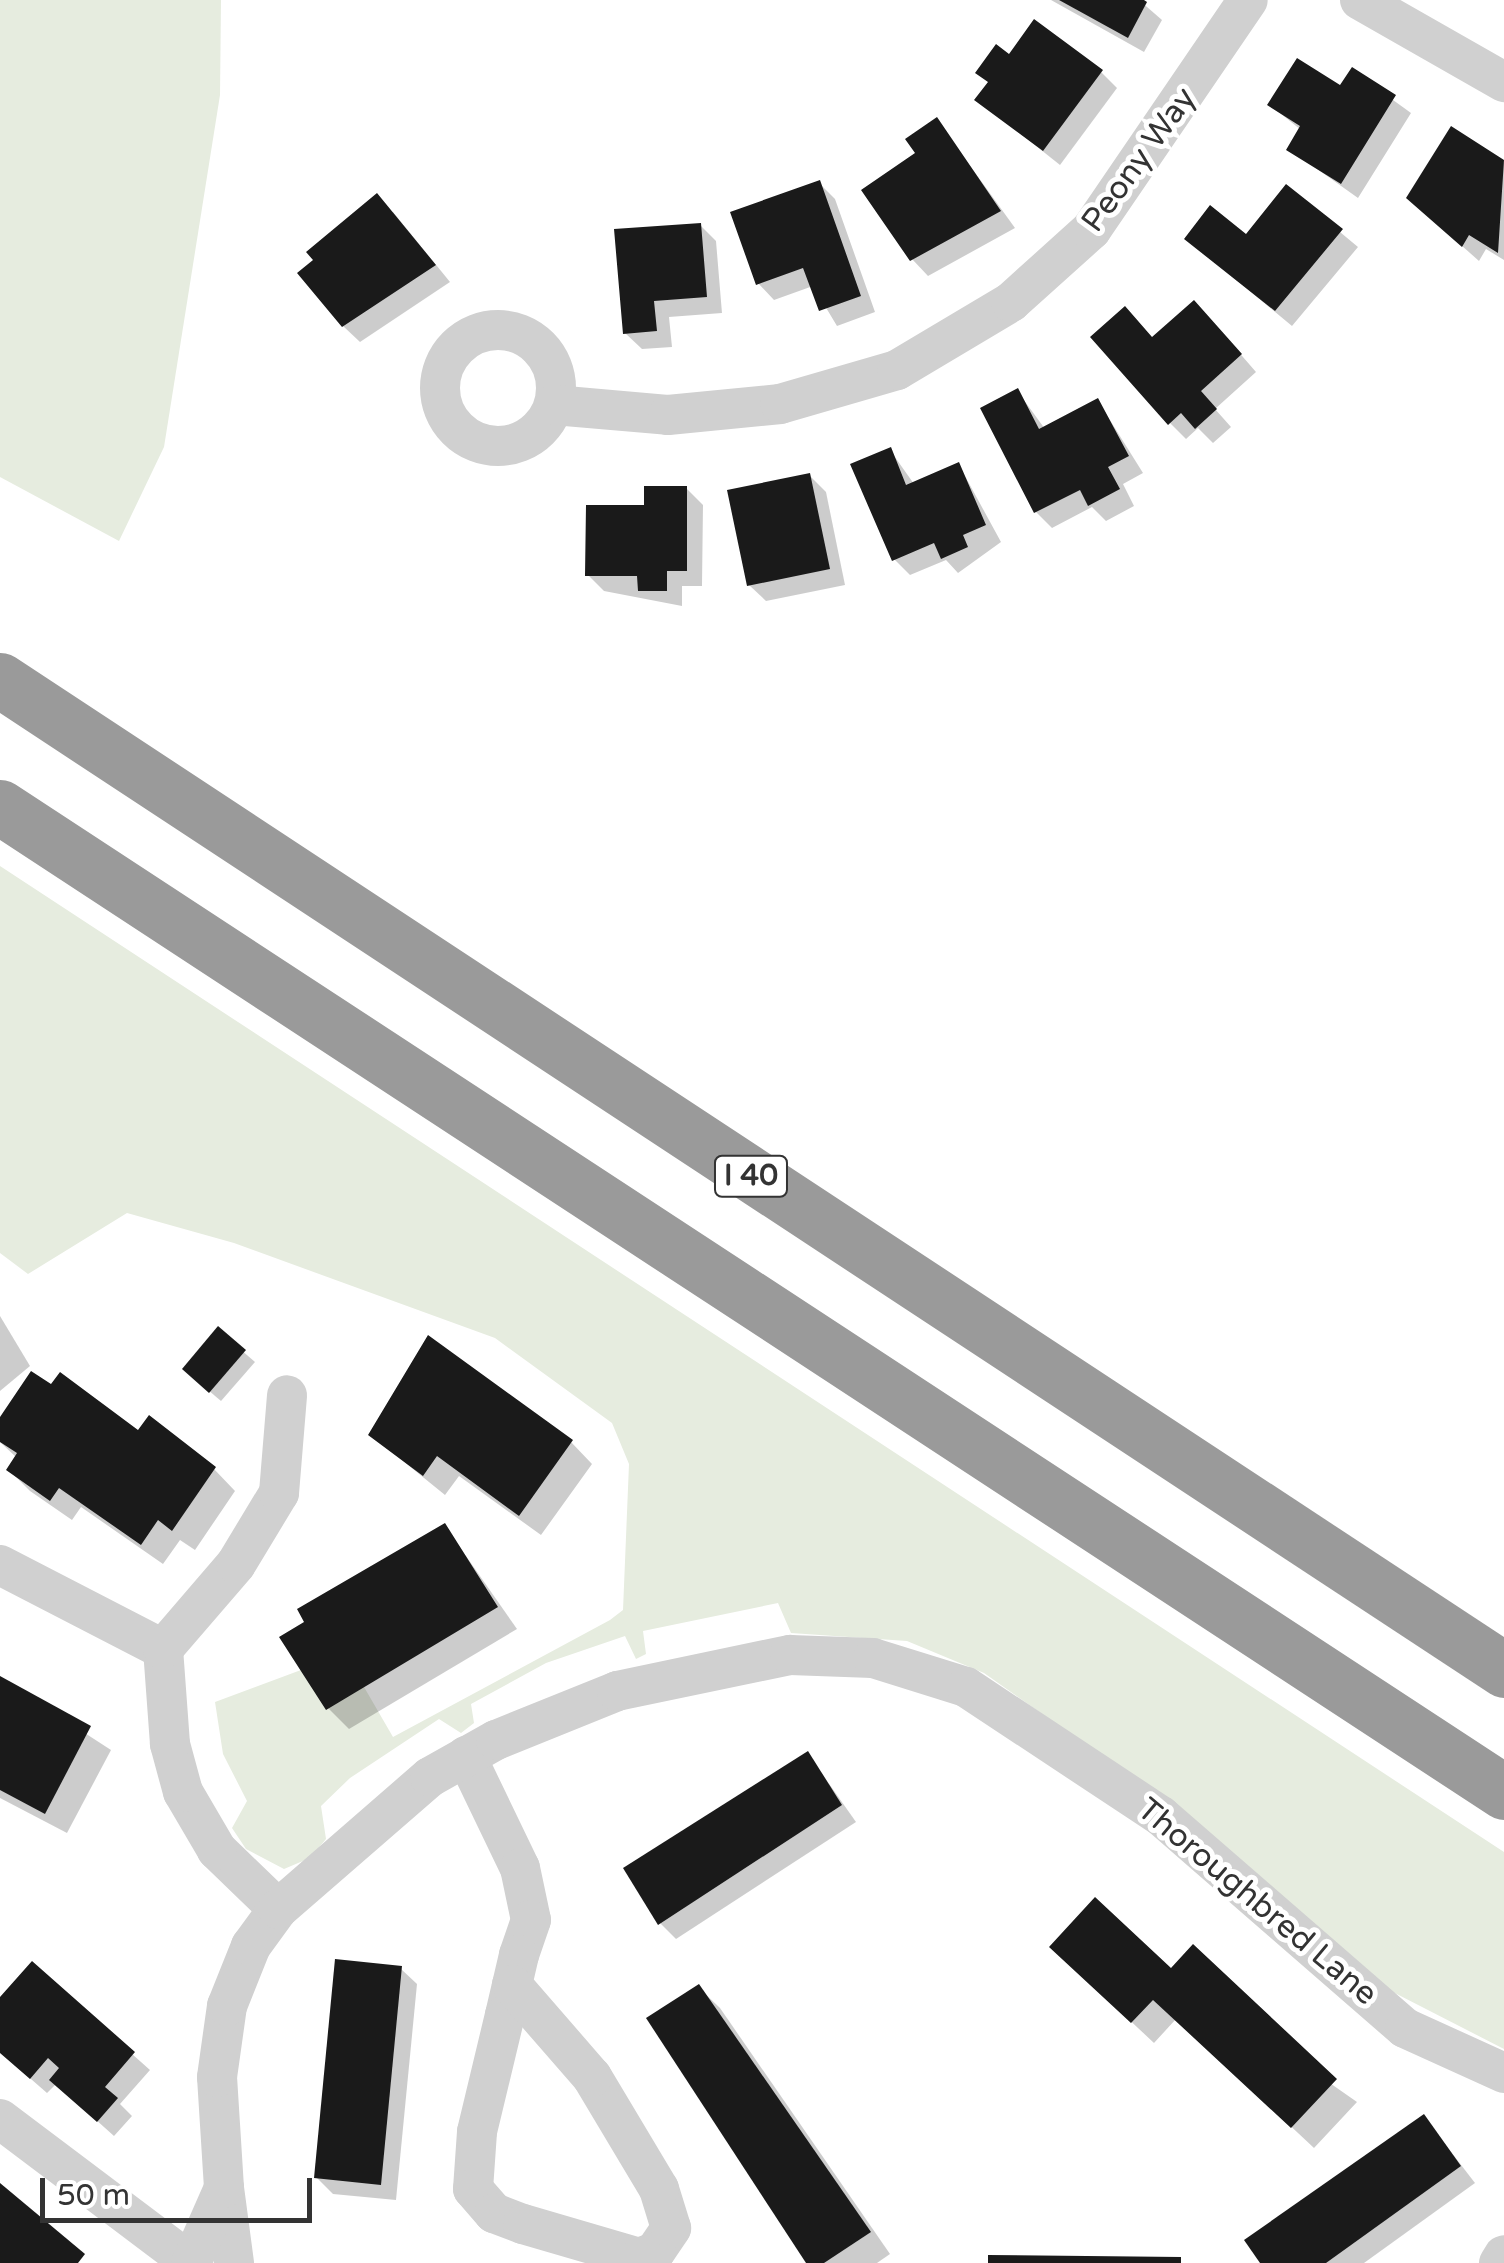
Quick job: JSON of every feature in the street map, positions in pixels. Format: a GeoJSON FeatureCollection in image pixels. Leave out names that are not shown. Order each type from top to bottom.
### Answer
{"type":"FeatureCollection","features":[{"type":"Feature","properties":{"kind":"highway","name":"I 40"},"geometry":{"type":"LineString","coordinates":[[0,680],[1504,1670]]}},
{"type":"Feature","properties":{"kind":"highway"},"geometry":{"type":"LineString","coordinates":[[0,807],[1504,1792]]}},
{"type":"Feature","properties":{"kind":"street","name":"Peony Way"},"geometry":{"type":"LineString","coordinates":[[554,406],[668,416],[780,404],[897,370],[1011,302],[1091,230],[1248,0]]}},
{"type":"Feature","properties":{"kind":"street"},"geometry":{"type":"LineString","coordinates":[[1360,0],[1504,82]]}},
{"type":"Feature","properties":{"kind":"street"},"geometry":{"type":"LineString","coordinates":[[278,1909],[217,1850],[183,1792],[170,1744],[164,1649],[261,1529],[288,1455],[287,1395]]}},
{"type":"Feature","properties":{"kind":"street"},"geometry":{"type":"LineString","coordinates":[[0,1565],[164,1649]]}},
{"type":"Feature","properties":{"kind":"street","name":"Thoroughbred Lane"},"geometry":{"type":"LineString","coordinates":[[191,2263],[224,2188],[220,2038],[237,1974],[278,1909],[466,1756],[580,1703],[652,1682],[790,1654],[907,1664],[966,1687],[1161,1816],[1405,2028],[1504,2073]]}},
{"type":"Feature","properties":{"kind":"street"},"geometry":{"type":"LineString","coordinates":[[466,1756],[530,1897],[512,1985],[472,2189],[494,2213],[523,2224],[639,2258],[655,2252],[671,2228],[660,2190],[592,2077],[512,1985]]}},
{"type":"Feature","properties":{"kind":"street"},"geometry":{"type":"LineString","coordinates":[[0,2118],[191,2263]]}},
{"type":"Feature","properties":{"kind":"street"},"geometry":{"type":"LineString","coordinates":[[224,2188],[234,2263]]}},
{"type":"Feature","properties":{"kind":"street"},"geometry":{"type":"LineString","coordinates":[[1498,2263],[1504,2255]]}},
{"type":"Feature","properties":{"kind":"shaded area"},"geometry":{"type":"Polygon","coordinates":[[[0,0],[221,0],[220,95],[164,447],[119,541],[0,477],[0,0]]]}},
{"type":"Feature","properties":{"kind":"shaded area"},"geometry":{"type":"Polygon","coordinates":[[[0,866],[1504,1852],[1504,2049],[1385,1988],[1153,1792],[984,1673],[907,1641],[791,1633],[778,1603],[643,1631],[646,1654],[636,1659],[625,1636],[546,1663],[471,1704],[474,1723],[461,1733],[439,1719],[350,1778],[321,1806],[326,1839],[310,1858],[284,1869],[246,1849],[232,1828],[247,1801],[223,1754],[215,1702],[301,1670],[364,1687],[393,1737],[610,1620],[623,1610],[629,1464],[612,1423],[495,1338],[234,1243],[127,1213],[28,1274],[0,1253],[0,866]]]}},
{"type":"Feature","properties":{"kind":"building"},"geometry":{"type":"Polygon","coordinates":[[[1059,0],[1144,0],[1147,2],[1128,38],[1059,0]]]}},
{"type":"Feature","properties":{"kind":"building"},"geometry":{"type":"Polygon","coordinates":[[[1034,19],[1103,70],[1043,151],[974,100],[988,82],[975,73],[996,44],[1009,54],[1034,19]]]}},
{"type":"Feature","properties":{"kind":"building"},"geometry":{"type":"Polygon","coordinates":[[[1297,58],[1340,85],[1352,67],[1396,95],[1341,184],[1286,150],[1300,126],[1267,105],[1297,58]]]}},
{"type":"Feature","properties":{"kind":"building"},"geometry":{"type":"Polygon","coordinates":[[[937,117],[1001,211],[910,261],[861,190],[915,153],[905,139],[937,117]]]}},
{"type":"Feature","properties":{"kind":"building"},"geometry":{"type":"Polygon","coordinates":[[[1451,126],[1504,160],[1498,253],[1469,235],[1462,247],[1406,198],[1451,126]]]}},
{"type":"Feature","properties":{"kind":"building"},"geometry":{"type":"Polygon","coordinates":[[[820,180],[861,296],[819,311],[803,268],[756,285],[730,212],[820,180]]]}},
{"type":"Feature","properties":{"kind":"building"},"geometry":{"type":"Polygon","coordinates":[[[1286,184],[1343,229],[1275,311],[1184,239],[1210,205],[1246,234],[1286,184]]]}},
{"type":"Feature","properties":{"kind":"building"},"geometry":{"type":"Polygon","coordinates":[[[377,193],[436,265],[342,327],[297,273],[313,260],[306,252],[377,193]]]}},
{"type":"Feature","properties":{"kind":"building"},"geometry":{"type":"Polygon","coordinates":[[[701,223],[707,297],[654,301],[657,331],[623,334],[614,229],[701,223]]]}},
{"type":"Feature","properties":{"kind":"building"},"geometry":{"type":"Polygon","coordinates":[[[1194,300],[1242,354],[1201,391],[1217,409],[1195,429],[1181,413],[1168,425],[1090,337],[1125,306],[1152,337],[1194,300]]]}},
{"type":"Feature","properties":{"kind":"building"},"geometry":{"type":"Polygon","coordinates":[[[1018,388],[1039,429],[1098,398],[1129,456],[1108,467],[1120,489],[1088,506],[1080,490],[1034,513],[980,408],[1018,388]]]}},
{"type":"Feature","properties":{"kind":"building"},"geometry":{"type":"Polygon","coordinates":[[[891,447],[906,485],[959,462],[986,525],[963,535],[968,547],[941,559],[934,543],[892,561],[850,464],[891,447]]]}},
{"type":"Feature","properties":{"kind":"building"},"geometry":{"type":"Polygon","coordinates":[[[810,473],[830,569],[747,586],[727,490],[810,473]]]}},
{"type":"Feature","properties":{"kind":"building"},"geometry":{"type":"Polygon","coordinates":[[[644,486],[687,486],[687,571],[667,571],[667,591],[638,591],[637,576],[585,576],[586,505],[644,505],[644,486]]]}},
{"type":"Feature","properties":{"kind":"building"},"geometry":{"type":"Polygon","coordinates":[[[218,1326],[246,1350],[209,1393],[182,1369],[218,1326]]]}},
{"type":"Feature","properties":{"kind":"building"},"geometry":{"type":"Polygon","coordinates":[[[428,1335],[573,1440],[519,1516],[437,1456],[423,1476],[368,1435],[428,1335]]]}},
{"type":"Feature","properties":{"kind":"building"},"geometry":{"type":"Polygon","coordinates":[[[31,1371],[51,1384],[60,1372],[138,1430],[149,1415],[216,1467],[172,1531],[158,1520],[141,1545],[59,1488],[50,1501],[6,1470],[17,1453],[0,1442],[0,1417],[31,1371]]]}},
{"type":"Feature","properties":{"kind":"building"},"geometry":{"type":"Polygon","coordinates":[[[445,1523],[498,1607],[326,1710],[279,1637],[304,1622],[297,1609],[445,1523]]]}},
{"type":"Feature","properties":{"kind":"building"},"geometry":{"type":"Polygon","coordinates":[[[0,1676],[91,1726],[45,1814],[0,1790],[0,1676]]]}},
{"type":"Feature","properties":{"kind":"building"},"geometry":{"type":"Polygon","coordinates":[[[808,1751],[842,1805],[658,1925],[623,1868],[808,1751]]]}},
{"type":"Feature","properties":{"kind":"building"},"geometry":{"type":"Polygon","coordinates":[[[1095,1897],[1171,1968],[1193,1944],[1337,2079],[1291,2128],[1153,2000],[1131,2023],[1049,1947],[1095,1897]]]}},
{"type":"Feature","properties":{"kind":"building"},"geometry":{"type":"Polygon","coordinates":[[[335,1959],[402,1966],[381,2185],[314,2178],[335,1959]]]}},
{"type":"Feature","properties":{"kind":"building"},"geometry":{"type":"Polygon","coordinates":[[[32,1961],[135,2052],[105,2087],[118,2098],[97,2122],[49,2080],[59,2068],[48,2058],[30,2079],[0,2053],[0,1997],[32,1961]]]}},
{"type":"Feature","properties":{"kind":"building"},"geometry":{"type":"Polygon","coordinates":[[[699,1984],[871,2232],[824,2263],[806,2263],[646,2018],[699,1984]]]}},
{"type":"Feature","properties":{"kind":"building"},"geometry":{"type":"Polygon","coordinates":[[[1424,2114],[1461,2166],[1326,2263],[1260,2263],[1244,2240],[1424,2114]]]}},
{"type":"Feature","properties":{"kind":"building"},"geometry":{"type":"Polygon","coordinates":[[[0,2183],[85,2254],[78,2263],[0,2263],[0,2183]]]}},
{"type":"Feature","properties":{"kind":"building"},"geometry":{"type":"Polygon","coordinates":[[[988,2255],[1181,2257],[1181,2263],[988,2263],[988,2255]]]}}]}
